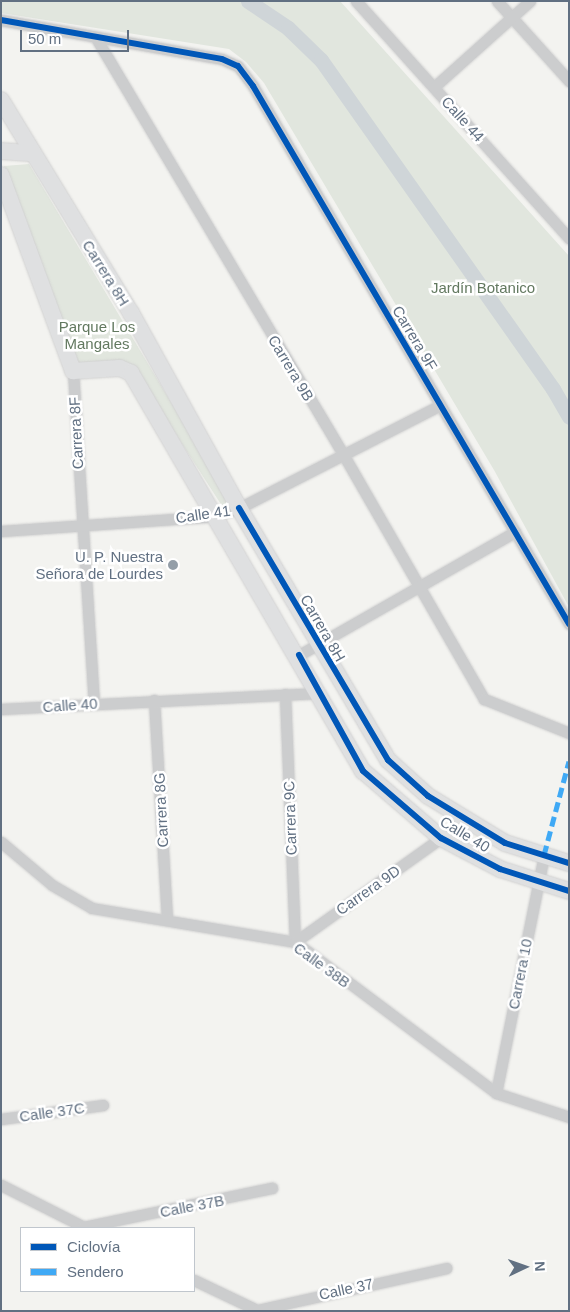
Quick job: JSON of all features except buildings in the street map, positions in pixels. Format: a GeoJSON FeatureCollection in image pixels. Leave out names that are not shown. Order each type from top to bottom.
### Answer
{"type":"FeatureCollection","features":[{"type":"Feature","properties":{"kind":"street","name":"Calle 44"},"geometry":{"type":"LineString","coordinates":[[356,1],[569,238]]}},
{"type":"Feature","properties":{"kind":"street"},"geometry":{"type":"LineString","coordinates":[[497,1],[569,81]]}},
{"type":"Feature","properties":{"kind":"street"},"geometry":{"type":"LineString","coordinates":[[434,87],[530,1]]}},
{"type":"Feature","properties":{"kind":"street"},"geometry":{"type":"LineString","coordinates":[[1,20],[96,38]]}},
{"type":"Feature","properties":{"kind":"street","name":"Carrera 9F"},"geometry":{"type":"LineString","coordinates":[[96,38],[222,59],[238,66],[253,86],[569,624]]}},
{"type":"Feature","properties":{"kind":"street","name":"Carrera 9B"},"geometry":{"type":"LineString","coordinates":[[96,38],[343,454],[484,699],[569,733]]}},
{"type":"Feature","properties":{"kind":"street","name":"Carrera 8H"},"geometry":{"type":"LineString","coordinates":[[1,100],[131,313],[239,508],[388,760]]}},
{"type":"Feature","properties":{"kind":"street"},"geometry":{"type":"LineString","coordinates":[[1,151],[32,153]]}},
{"type":"Feature","properties":{"kind":"street","name":"Carrera 8F"},"geometry":{"type":"LineString","coordinates":[[1,175],[73,371],[81,526],[94,703]]}},
{"type":"Feature","properties":{"kind":"street"},"geometry":{"type":"LineString","coordinates":[[73,371],[120,368],[131,373],[213,516],[299,655],[319,693]]}},
{"type":"Feature","properties":{"kind":"street","name":"Calle 41"},"geometry":{"type":"LineString","coordinates":[[1,531],[213,516],[239,508],[440,405]]}},
{"type":"Feature","properties":{"kind":"street"},"geometry":{"type":"LineString","coordinates":[[299,655],[417,585],[515,532]]}},
{"type":"Feature","properties":{"kind":"street","name":"Calle 40"},"geometry":{"type":"LineString","coordinates":[[1,709],[319,693],[363,771],[441,838],[500,869],[569,891]]}},
{"type":"Feature","properties":{"kind":"street","name":"Carrera 9C"},"geometry":{"type":"LineString","coordinates":[[286,694],[295,942]]}},
{"type":"Feature","properties":{"kind":"street","name":"Carrera 8G"},"geometry":{"type":"LineString","coordinates":[[154,700],[167,920]]}},
{"type":"Feature","properties":{"kind":"street","name":"Calle 40"},"geometry":{"type":"LineString","coordinates":[[388,760],[428,796],[505,843],[569,864]]}},
{"type":"Feature","properties":{"kind":"street","name":"Carrera 9D"},"geometry":{"type":"LineString","coordinates":[[295,942],[441,838]]}},
{"type":"Feature","properties":{"kind":"street","name":"Calle 38B"},"geometry":{"type":"LineString","coordinates":[[1,842],[52,885],[78,902],[106,912],[167,920],[295,942],[496,1093],[569,1117]]}},
{"type":"Feature","properties":{"kind":"street","name":"Carrera 10"},"geometry":{"type":"LineString","coordinates":[[496,1093],[544,856]]}},
{"type":"Feature","properties":{"kind":"street","name":"Calle 37C"},"geometry":{"type":"LineString","coordinates":[[1,1119],[103,1104]]}},
{"type":"Feature","properties":{"kind":"street"},"geometry":{"type":"LineString","coordinates":[[1,1185],[84,1227]]}},
{"type":"Feature","properties":{"kind":"street","name":"Calle 37B"},"geometry":{"type":"LineString","coordinates":[[84,1227],[272,1188]]}},
{"type":"Feature","properties":{"kind":"street","name":"Calle 37"},"geometry":{"type":"LineString","coordinates":[[195,1280],[258,1310],[446,1268]]}},
{"type":"Feature","properties":{"kind":"green space","name":"Jardín Botanico"},"geometry":{"type":"Polygon","coordinates":[[[1,1],[340,1],[569,256],[569,607],[494,470],[264,83],[246,62],[229,49],[1,13],[1,1]]]}},
{"type":"Feature","properties":{"kind":"green space","name":"Parque Los Mangales"},"geometry":{"type":"Polygon","coordinates":[[[29,164],[231,503],[224,509],[135,371],[78,367],[4,166],[29,164]]]}},
{"type":"Feature","properties":{"kind":"waterway"},"geometry":{"type":"LineString","coordinates":[[248,1],[288,28],[321,60],[553,389],[569,417]]}},
{"type":"Feature","properties":{"kind":"marked path"},"geometry":{"type":"LineString","coordinates":[[544,855],[569,761]]}},
{"type":"Feature","properties":{"kind":"cycle path"},"geometry":{"type":"LineString","coordinates":[[1,20],[222,59],[238,66],[253,86],[569,624]]}},
{"type":"Feature","properties":{"kind":"cycle path"},"geometry":{"type":"LineString","coordinates":[[239,508],[388,760],[428,796],[505,843],[569,863]]}},
{"type":"Feature","properties":{"kind":"cycle path"},"geometry":{"type":"LineString","coordinates":[[299,655],[363,771],[441,838],[500,869],[569,891]]}},
{"type":"Feature","properties":{"kind":"place","name":"U. P. Nuestra Señora de Lourdes"},"geometry":{"type":"Point","coordinates":[173,565]}}]}
